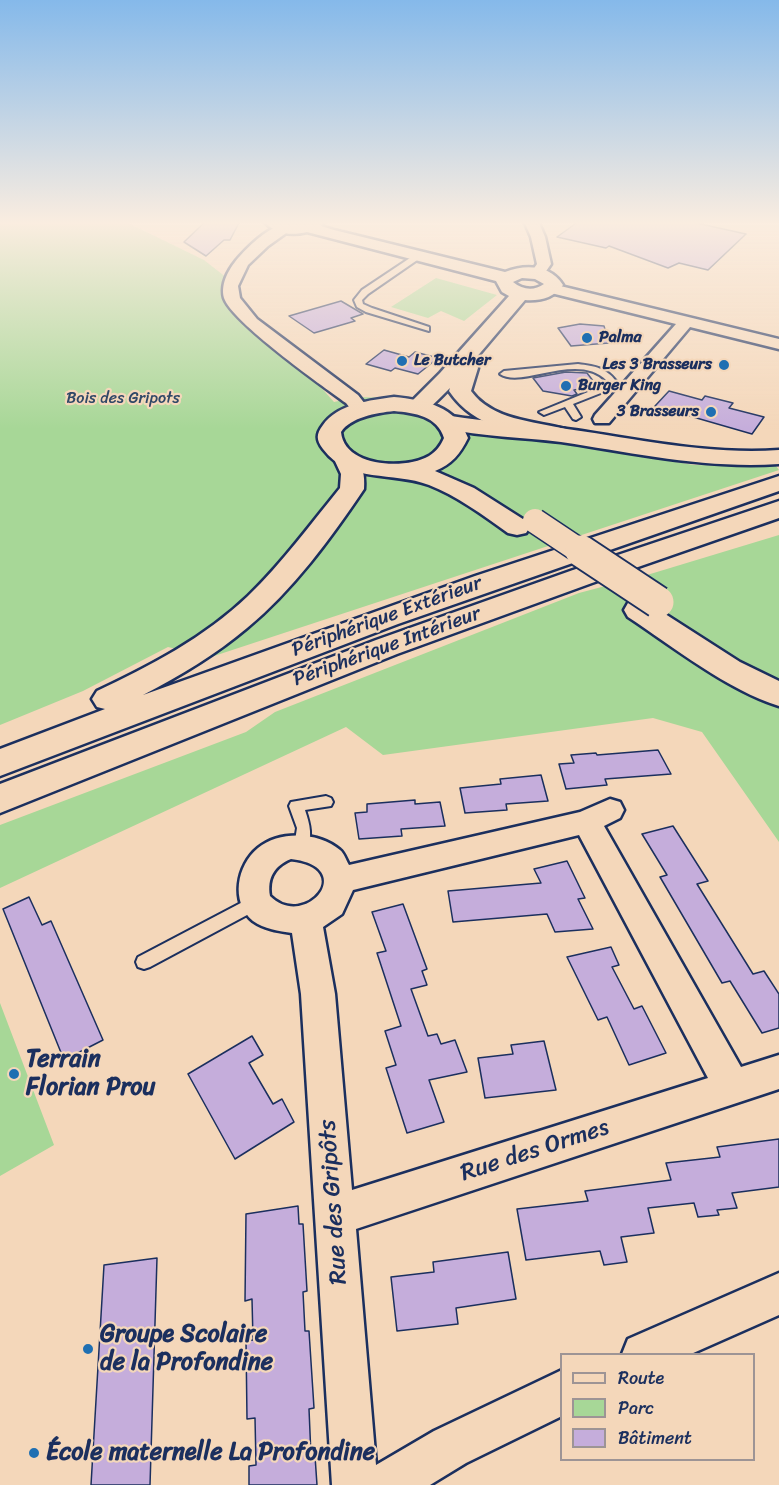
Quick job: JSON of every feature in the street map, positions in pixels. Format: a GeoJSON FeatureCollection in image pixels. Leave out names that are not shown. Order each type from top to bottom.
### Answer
{"type":"FeatureCollection","features":[{"type":"Feature","properties":{"kind":"main road"},"geometry":{"type":"LineString","coordinates":[[515,290],[521,293],[540,293],[548,290]]}},
{"type":"Feature","properties":{"kind":"main road"},"geometry":{"type":"LineString","coordinates":[[417,407],[465,359],[521,293]]}},
{"type":"Feature","properties":{"kind":"main road"},"geometry":{"type":"LineString","coordinates":[[465,359],[467,368],[460,391],[465,401],[474,409],[490,417],[557,434]]}},
{"type":"Feature","properties":{"kind":"main road"},"geometry":{"type":"LineString","coordinates":[[779,457],[737,459],[557,434],[450,423],[436,414],[417,407],[382,405],[360,409],[336,423],[330,435],[333,448],[346,459],[368,468],[407,470],[434,477],[460,488],[526,524],[648,606],[729,669],[779,695]]}},
{"type":"Feature","properties":{"kind":"main road"},"geometry":{"type":"LineString","coordinates":[[407,470],[432,464],[450,453],[456,438],[450,423]]}},
{"type":"Feature","properties":{"kind":"main road"},"geometry":{"type":"LineString","coordinates":[[450,453],[464,471],[526,524]]}},
{"type":"Feature","properties":{"kind":"main road"},"geometry":{"type":"LineString","coordinates":[[0,746],[86,710],[148,680],[237,622],[274,586],[352,489],[353,474],[346,459]]}},
{"type":"Feature","properties":{"kind":"main road","name":"Périphérique Extérieur"},"geometry":{"type":"LineString","coordinates":[[0,763],[224,676],[418,605],[779,483]]}},
{"type":"Feature","properties":{"kind":"main road","name":"Périphérique Intérieur"},"geometry":{"type":"LineString","coordinates":[[0,799],[193,720],[354,658],[779,509]]}},
{"type":"Feature","properties":{"kind":"main road"},"geometry":{"type":"LineString","coordinates":[[666,547],[697,549],[779,529]]}},
{"type":"Feature","properties":{"kind":"main road"},"geometry":{"type":"LineString","coordinates":[[648,606],[779,675]]}},
{"type":"Feature","properties":{"kind":"street"},"geometry":{"type":"LineString","coordinates":[[233,290],[233,300],[238,310],[352,399],[360,409]]}},
{"type":"Feature","properties":{"kind":"street"},"geometry":{"type":"LineString","coordinates":[[557,290],[779,344]]}},
{"type":"Feature","properties":{"kind":"street"},"geometry":{"type":"LineString","coordinates":[[602,420],[687,321]]}},
{"type":"Feature","properties":{"kind":"street"},"geometry":{"type":"LineString","coordinates":[[341,880],[598,816],[733,1088]]}},
{"type":"Feature","properties":{"kind":"street"},"geometry":{"type":"LineString","coordinates":[[290,847],[316,849],[335,863],[341,880],[337,898],[323,913],[306,920],[287,921],[267,914],[256,902],[252,888],[254,874],[269,856],[290,847]]}},
{"type":"Feature","properties":{"kind":"street","name":"Rue des Gripôts"},"geometry":{"type":"LineString","coordinates":[[306,920],[318,994],[355,1485]]}},
{"type":"Feature","properties":{"kind":"street","name":"Rue des Ormes"},"geometry":{"type":"LineString","coordinates":[[335,1212],[357,1209],[779,1072]]}},
{"type":"Feature","properties":{"kind":"street"},"geometry":{"type":"LineString","coordinates":[[645,1353],[779,1294]]}},
{"type":"Feature","properties":{"kind":"street"},"geometry":{"type":"LineString","coordinates":[[387,1485],[450,1448],[560,1393]]}},
{"type":"Feature","properties":{"kind":"lane"},"geometry":{"type":"LineString","coordinates":[[368,290],[358,300],[360,305],[426,329]]}},
{"type":"Feature","properties":{"kind":"lane"},"geometry":{"type":"LineString","coordinates":[[504,374],[589,366],[604,371],[612,381],[609,387],[544,412]]}},
{"type":"Feature","properties":{"kind":"lane"},"geometry":{"type":"LineString","coordinates":[[568,402],[570,410],[576,417]]}},
{"type":"Feature","properties":{"kind":"lane"},"geometry":{"type":"LineString","coordinates":[[301,847],[304,828],[296,806],[326,801]]}},
{"type":"Feature","properties":{"kind":"lane"},"geometry":{"type":"LineString","coordinates":[[144,962],[256,902]]}},
{"type":"Feature","properties":{"kind":"green space","name":"Bois des Gripots"},"geometry":{"type":"Polygon","coordinates":[[[0,290],[224,290],[226,304],[247,325],[302,366],[334,402],[357,397],[393,398],[446,412],[464,422],[503,434],[694,465],[776,466],[779,470],[211,657],[168,647],[83,691],[0,725],[0,290]]]}},
{"type":"Feature","properties":{"kind":"green space"},"geometry":{"type":"Polygon","coordinates":[[[417,290],[480,290],[497,295],[464,321],[441,311],[428,318],[391,307],[417,290]]]}},
{"type":"Feature","properties":{"kind":"green space"},"geometry":{"type":"Polygon","coordinates":[[[779,535],[779,842],[702,732],[653,718],[383,755],[346,727],[0,888],[0,825],[246,732],[275,712],[579,593],[779,535]]]}},
{"type":"Feature","properties":{"kind":"green space","name":"Terrain Florian Prou"},"geometry":{"type":"Polygon","coordinates":[[[0,1003],[54,1145],[0,1176],[0,1003]]]}},
{"type":"Feature","properties":{"kind":"building"},"geometry":{"type":"Polygon","coordinates":[[[341,301],[363,314],[351,318],[355,321],[314,333],[289,316],[341,301]]]}},
{"type":"Feature","properties":{"kind":"building","name":"Palma"},"geometry":{"type":"Polygon","coordinates":[[[580,324],[604,326],[609,343],[571,346],[558,328],[580,324]]]}},
{"type":"Feature","properties":{"kind":"building","name":"Le Butcher"},"geometry":{"type":"Polygon","coordinates":[[[384,350],[409,357],[415,352],[438,358],[418,374],[395,368],[391,371],[366,364],[384,350]]]}},
{"type":"Feature","properties":{"kind":"building","name":"Burger King"},"geometry":{"type":"Polygon","coordinates":[[[566,372],[587,373],[597,386],[574,390],[577,394],[572,396],[543,391],[533,378],[566,372]]]}},
{"type":"Feature","properties":{"kind":"building","name":"3 Brasseurs"},"geometry":{"type":"Polygon","coordinates":[[[669,391],[702,400],[705,396],[733,403],[729,408],[764,417],[752,434],[655,406],[669,391]]]}},
{"type":"Feature","properties":{"kind":"building"},"geometry":{"type":"Polygon","coordinates":[[[658,750],[671,774],[605,779],[607,785],[566,789],[559,764],[574,763],[571,755],[658,750]]]}},
{"type":"Feature","properties":{"kind":"building"},"geometry":{"type":"Polygon","coordinates":[[[541,775],[548,801],[506,804],[507,810],[465,813],[460,788],[501,784],[500,779],[541,775]]]}},
{"type":"Feature","properties":{"kind":"building"},"geometry":{"type":"Polygon","coordinates":[[[415,800],[415,804],[440,802],[445,826],[401,829],[402,836],[359,839],[355,813],[367,812],[367,804],[415,800]]]}},
{"type":"Feature","properties":{"kind":"building"},"geometry":{"type":"Polygon","coordinates":[[[673,826],[708,881],[697,884],[753,974],[764,971],[779,994],[779,1028],[762,1033],[730,981],[722,983],[660,877],[667,875],[642,834],[673,826]]]}},
{"type":"Feature","properties":{"kind":"building"},"geometry":{"type":"Polygon","coordinates":[[[567,861],[585,898],[578,899],[593,929],[555,932],[547,914],[453,922],[448,891],[541,883],[534,869],[567,861]]]}},
{"type":"Feature","properties":{"kind":"building"},"geometry":{"type":"Polygon","coordinates":[[[29,897],[42,925],[51,921],[103,1040],[64,1060],[3,909],[29,897]]]}},
{"type":"Feature","properties":{"kind":"building"},"geometry":{"type":"Polygon","coordinates":[[[403,904],[427,969],[422,971],[427,985],[411,989],[428,1036],[437,1034],[441,1044],[455,1040],[467,1072],[429,1080],[444,1122],[407,1133],[386,1068],[396,1065],[385,1031],[401,1026],[377,953],[386,951],[372,912],[403,904]]]}},
{"type":"Feature","properties":{"kind":"building"},"geometry":{"type":"Polygon","coordinates":[[[611,947],[619,965],[612,967],[634,1009],[642,1006],[666,1053],[629,1065],[607,1017],[598,1020],[567,957],[611,947]]]}},
{"type":"Feature","properties":{"kind":"building"},"geometry":{"type":"Polygon","coordinates":[[[252,1036],[263,1055],[249,1063],[273,1104],[282,1099],[294,1122],[235,1159],[188,1074],[252,1036]]]}},
{"type":"Feature","properties":{"kind":"building"},"geometry":{"type":"Polygon","coordinates":[[[544,1041],[556,1090],[485,1098],[478,1058],[513,1054],[511,1045],[544,1041]]]}},
{"type":"Feature","properties":{"kind":"building"},"geometry":{"type":"Polygon","coordinates":[[[779,1139],[779,1187],[732,1193],[737,1208],[717,1210],[719,1215],[698,1217],[694,1203],[648,1208],[654,1233],[621,1237],[627,1262],[604,1265],[600,1251],[526,1260],[517,1209],[588,1201],[585,1191],[671,1180],[666,1163],[720,1157],[717,1147],[779,1139]]]}},
{"type":"Feature","properties":{"kind":"building"},"geometry":{"type":"Polygon","coordinates":[[[298,1206],[299,1224],[303,1224],[307,1291],[303,1292],[305,1331],[309,1331],[314,1408],[309,1409],[311,1456],[315,1456],[317,1485],[249,1485],[249,1466],[256,1465],[255,1418],[247,1419],[246,1341],[253,1340],[252,1299],[245,1301],[246,1214],[298,1206]]]}},
{"type":"Feature","properties":{"kind":"building"},"geometry":{"type":"Polygon","coordinates":[[[508,1252],[516,1299],[456,1308],[458,1324],[397,1331],[391,1277],[434,1272],[433,1262],[508,1252]]]}},
{"type":"Feature","properties":{"kind":"building"},"geometry":{"type":"Polygon","coordinates":[[[157,1258],[150,1485],[91,1485],[104,1265],[157,1258]]]}},
{"type":"Feature","properties":{"kind":"place","name":"Palma"},"geometry":{"type":"Point","coordinates":[587,338]}},
{"type":"Feature","properties":{"kind":"place","name":"Le Butcher"},"geometry":{"type":"Point","coordinates":[402,361]}},
{"type":"Feature","properties":{"kind":"place","name":"Les 3 Brasseurs"},"geometry":{"type":"Point","coordinates":[724,365]}},
{"type":"Feature","properties":{"kind":"place","name":"Burger King"},"geometry":{"type":"Point","coordinates":[566,386]}},
{"type":"Feature","properties":{"kind":"place","name":"3 Brasseurs"},"geometry":{"type":"Point","coordinates":[711,412]}},
{"type":"Feature","properties":{"kind":"place","name":"Terrain Florian Prou"},"geometry":{"type":"Point","coordinates":[14,1074]}},
{"type":"Feature","properties":{"kind":"place","name":"Groupe Scolaire de la Profondine"},"geometry":{"type":"Point","coordinates":[88,1349]}},
{"type":"Feature","properties":{"kind":"place","name":"École maternelle La Profondine"},"geometry":{"type":"Point","coordinates":[34,1453]}}]}
